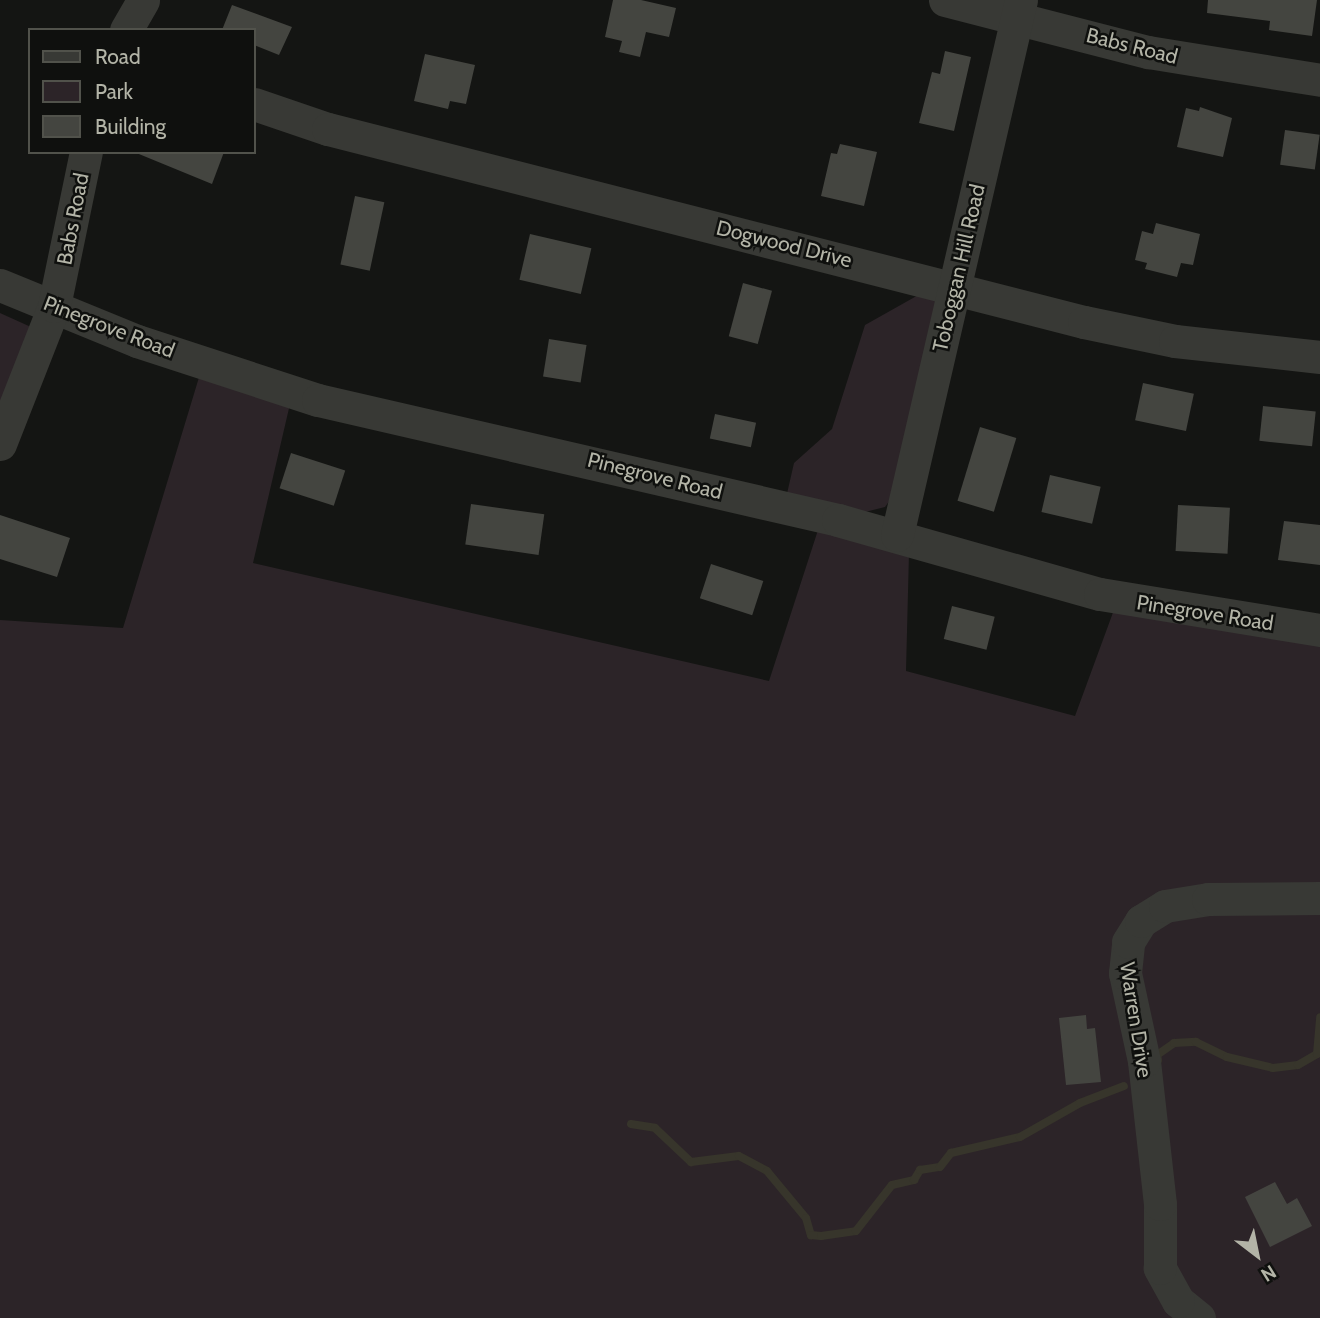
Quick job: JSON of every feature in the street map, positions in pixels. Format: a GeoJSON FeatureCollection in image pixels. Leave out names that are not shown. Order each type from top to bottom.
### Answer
{"type":"FeatureCollection","features":[{"type":"Feature","properties":{"kind":"street"},"geometry":{"type":"LineString","coordinates":[[127,28],[143,0]]}},
{"type":"Feature","properties":{"kind":"street","name":"Babs Road"},"geometry":{"type":"LineString","coordinates":[[945,0],[1019,8],[1148,52],[1320,80]]}},
{"type":"Feature","properties":{"kind":"street","name":"Toboggan Hill Road"},"geometry":{"type":"LineString","coordinates":[[897,535],[1019,8]]}},
{"type":"Feature","properties":{"kind":"street","name":"Dogwood Drive"},"geometry":{"type":"LineString","coordinates":[[256,105],[328,129],[1175,341],[1320,357]]}},
{"type":"Feature","properties":{"kind":"street","name":"Babs Road"},"geometry":{"type":"LineString","coordinates":[[0,444],[54,306],[86,154]]}},
{"type":"Feature","properties":{"kind":"street","name":"Pinegrove Road"},"geometry":{"type":"LineString","coordinates":[[0,285],[136,341],[318,400],[562,453],[897,535],[984,564],[1100,594],[1320,630]]}},
{"type":"Feature","properties":{"kind":"street","name":"Warren Drive"},"geometry":{"type":"LineString","coordinates":[[1189,1310],[1160,1268],[1160,1204],[1144,1061],[1125,973],[1128,942],[1141,921],[1165,906],[1208,899],[1320,898]]}},
{"type":"Feature","properties":{"kind":"green space"},"geometry":{"type":"Polygon","coordinates":[[[929,289],[937,294],[896,492],[885,507],[865,512],[786,498],[794,463],[832,429],[865,325],[929,289]]]}},
{"type":"Feature","properties":{"kind":"green space"},"geometry":{"type":"Polygon","coordinates":[[[0,313],[31,327],[0,408],[0,313]]]}},
{"type":"Feature","properties":{"kind":"green space"},"geometry":{"type":"Polygon","coordinates":[[[200,374],[290,404],[253,563],[769,681],[818,530],[909,553],[906,671],[1075,716],[1115,607],[1320,641],[1320,1318],[0,1318],[0,620],[123,628],[200,374]]]}},
{"type":"Feature","properties":{"kind":"building"},"geometry":{"type":"Polygon","coordinates":[[[613,0],[641,0],[676,8],[669,37],[646,32],[640,57],[619,52],[622,41],[605,37],[613,0]]]}},
{"type":"Feature","properties":{"kind":"building"},"geometry":{"type":"Polygon","coordinates":[[[1208,0],[1317,0],[1312,36],[1269,30],[1270,21],[1207,13],[1208,0]]]}},
{"type":"Feature","properties":{"kind":"building"},"geometry":{"type":"Polygon","coordinates":[[[232,5],[292,27],[279,55],[256,46],[256,28],[223,28],[232,5]]]}},
{"type":"Feature","properties":{"kind":"building"},"geometry":{"type":"Polygon","coordinates":[[[945,51],[971,57],[954,131],[919,123],[932,72],[940,74],[945,51]]]}},
{"type":"Feature","properties":{"kind":"building"},"geometry":{"type":"Polygon","coordinates":[[[425,54],[475,65],[466,104],[450,101],[448,109],[414,101],[425,54]]]}},
{"type":"Feature","properties":{"kind":"building"},"geometry":{"type":"Polygon","coordinates":[[[1200,107],[1232,118],[1223,157],[1177,147],[1186,108],[1199,111],[1200,107]]]}},
{"type":"Feature","properties":{"kind":"building"},"geometry":{"type":"Polygon","coordinates":[[[1285,130],[1320,135],[1315,170],[1280,165],[1285,130]]]}},
{"type":"Feature","properties":{"kind":"building"},"geometry":{"type":"Polygon","coordinates":[[[840,144],[877,152],[864,206],[821,196],[831,153],[837,154],[840,144]]]}},
{"type":"Feature","properties":{"kind":"building"},"geometry":{"type":"Polygon","coordinates":[[[139,154],[223,154],[212,184],[139,154]]]}},
{"type":"Feature","properties":{"kind":"building"},"geometry":{"type":"Polygon","coordinates":[[[355,196],[384,202],[370,271],[340,264],[355,196]]]}},
{"type":"Feature","properties":{"kind":"building"},"geometry":{"type":"Polygon","coordinates":[[[1156,223],[1200,234],[1193,265],[1181,263],[1177,277],[1145,269],[1147,263],[1135,260],[1142,231],[1153,234],[1156,223]]]}},
{"type":"Feature","properties":{"kind":"building"},"geometry":{"type":"Polygon","coordinates":[[[530,234],[591,248],[581,294],[519,280],[530,234]]]}},
{"type":"Feature","properties":{"kind":"building"},"geometry":{"type":"Polygon","coordinates":[[[743,283],[772,291],[758,344],[729,336],[743,283]]]}},
{"type":"Feature","properties":{"kind":"building"},"geometry":{"type":"Polygon","coordinates":[[[549,339],[587,345],[581,382],[543,377],[549,339]]]}},
{"type":"Feature","properties":{"kind":"building"},"geometry":{"type":"Polygon","coordinates":[[[1143,383],[1194,394],[1186,431],[1135,420],[1143,383]]]}},
{"type":"Feature","properties":{"kind":"building"},"geometry":{"type":"Polygon","coordinates":[[[1263,406],[1316,412],[1312,446],[1259,441],[1263,406]]]}},
{"type":"Feature","properties":{"kind":"building"},"geometry":{"type":"Polygon","coordinates":[[[715,414],[756,423],[751,447],[710,438],[715,414]]]}},
{"type":"Feature","properties":{"kind":"building"},"geometry":{"type":"Polygon","coordinates":[[[980,427],[1016,438],[994,512],[957,501],[980,427]]]}},
{"type":"Feature","properties":{"kind":"building"},"geometry":{"type":"Polygon","coordinates":[[[291,453],[345,471],[334,506],[280,488],[291,453]]]}},
{"type":"Feature","properties":{"kind":"building"},"geometry":{"type":"Polygon","coordinates":[[[1050,475],[1101,487],[1092,524],[1041,512],[1050,475]]]}},
{"type":"Feature","properties":{"kind":"building"},"geometry":{"type":"Polygon","coordinates":[[[471,504],[544,514],[539,555],[465,545],[471,504]]]}},
{"type":"Feature","properties":{"kind":"building"},"geometry":{"type":"Polygon","coordinates":[[[1178,505],[1230,508],[1228,554],[1176,551],[1178,505]]]}},
{"type":"Feature","properties":{"kind":"building"},"geometry":{"type":"Polygon","coordinates":[[[0,515],[70,538],[57,577],[0,559],[0,515]]]}},
{"type":"Feature","properties":{"kind":"building"},"geometry":{"type":"Polygon","coordinates":[[[1284,521],[1320,525],[1320,565],[1278,560],[1284,521]]]}},
{"type":"Feature","properties":{"kind":"building"},"geometry":{"type":"Polygon","coordinates":[[[711,564],[763,581],[752,615],[700,598],[711,564]]]}},
{"type":"Feature","properties":{"kind":"building"},"geometry":{"type":"Polygon","coordinates":[[[952,606],[995,617],[986,650],[944,639],[952,606]]]}},
{"type":"Feature","properties":{"kind":"building"},"geometry":{"type":"Polygon","coordinates":[[[1086,1015],[1087,1029],[1095,1028],[1101,1082],[1066,1085],[1059,1018],[1086,1015]]]}},
{"type":"Feature","properties":{"kind":"building"},"geometry":{"type":"Polygon","coordinates":[[[1275,1182],[1287,1204],[1297,1198],[1312,1226],[1270,1247],[1245,1197],[1275,1182]]]}},
{"type":"Feature","properties":{"kind":"waterway"},"geometry":{"type":"LineString","coordinates":[[1158,1060],[1157,1055],[1174,1043],[1196,1042],[1227,1057],[1273,1068],[1298,1065],[1317,1054],[1320,1017]]}},
{"type":"Feature","properties":{"kind":"waterway"},"geometry":{"type":"LineString","coordinates":[[631,1124],[655,1128],[691,1162],[739,1156],[767,1171],[806,1218],[811,1235],[821,1236],[856,1231],[892,1185],[914,1180],[920,1170],[940,1167],[951,1153],[1020,1137],[1080,1103],[1124,1086]]}}]}
